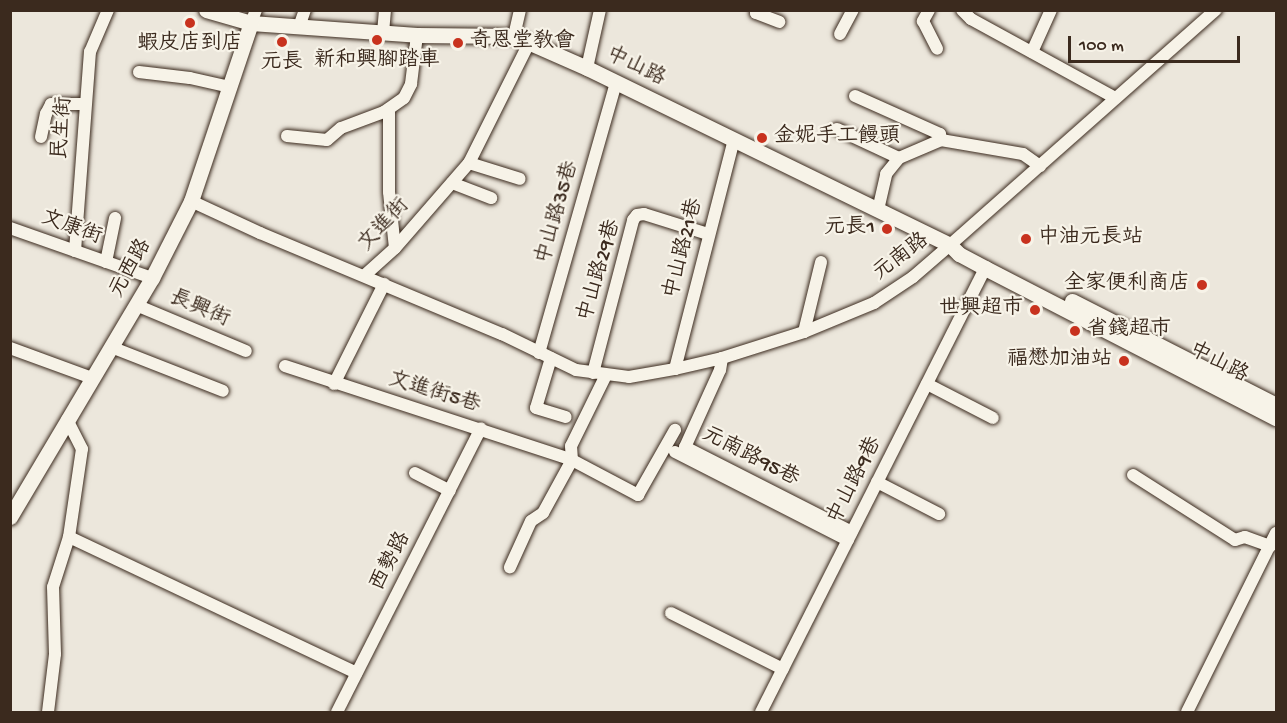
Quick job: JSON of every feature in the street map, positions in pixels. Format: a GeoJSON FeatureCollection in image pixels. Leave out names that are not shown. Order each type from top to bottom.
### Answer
{"type":"FeatureCollection","features":[{"type":"Feature","properties":{"kind":"main road","name":"中山路"},"geometry":{"type":"LineString","coordinates":[[206,10],[300,27],[417,35],[514,36],[587,68],[951,245],[964,246],[1276,405]]}},
{"type":"Feature","properties":{"kind":"main road","name":"元西路"},"geometry":{"type":"LineString","coordinates":[[11,515],[152,278],[191,201],[254,17]]}},
{"type":"Feature","properties":{"kind":"main road","name":"中山路"},"geometry":{"type":"LineString","coordinates":[[951,245],[959,254],[985,268],[1276,418]]}},
{"type":"Feature","properties":{"kind":"street","name":"民生街"},"geometry":{"type":"LineString","coordinates":[[75,251],[84,104],[90,52],[108,10]]}},
{"type":"Feature","properties":{"kind":"street"},"geometry":{"type":"LineString","coordinates":[[300,27],[305,10]]}},
{"type":"Feature","properties":{"kind":"street"},"geometry":{"type":"LineString","coordinates":[[383,33],[385,10]]}},
{"type":"Feature","properties":{"kind":"street"},"geometry":{"type":"LineString","coordinates":[[514,36],[520,10]]}},
{"type":"Feature","properties":{"kind":"street"},"geometry":{"type":"LineString","coordinates":[[587,68],[600,10]]}},
{"type":"Feature","properties":{"kind":"street"},"geometry":{"type":"LineString","coordinates":[[756,10],[756,13],[779,22]]}},
{"type":"Feature","properties":{"kind":"street"},"geometry":{"type":"LineString","coordinates":[[840,34],[853,10]]}},
{"type":"Feature","properties":{"kind":"street"},"geometry":{"type":"LineString","coordinates":[[929,10],[923,21],[937,49]]}},
{"type":"Feature","properties":{"kind":"street"},"geometry":{"type":"LineString","coordinates":[[962,10],[970,20],[1115,98]]}},
{"type":"Feature","properties":{"kind":"street"},"geometry":{"type":"LineString","coordinates":[[1032,52],[1051,10]]}},
{"type":"Feature","properties":{"kind":"street","name":"元南路"},"geometry":{"type":"LineString","coordinates":[[545,356],[576,370],[629,377],[722,358],[804,332],[874,303],[913,277],[951,245],[1216,10]]}},
{"type":"Feature","properties":{"kind":"street"},"geometry":{"type":"LineString","coordinates":[[287,136],[327,140],[341,128],[389,109],[404,98],[411,84],[417,35]]}},
{"type":"Feature","properties":{"kind":"street","name":"文進街"},"geometry":{"type":"LineString","coordinates":[[191,201],[260,233],[364,275],[395,248],[469,163],[529,43]]}},
{"type":"Feature","properties":{"kind":"street"},"geometry":{"type":"LineString","coordinates":[[139,72],[190,78],[230,87]]}},
{"type":"Feature","properties":{"kind":"street","name":"中山路35巷"},"geometry":{"type":"LineString","coordinates":[[566,417],[536,408],[545,356],[616,82]]}},
{"type":"Feature","properties":{"kind":"street"},"geometry":{"type":"LineString","coordinates":[[855,96],[940,134],[941,140]]}},
{"type":"Feature","properties":{"kind":"street"},"geometry":{"type":"LineString","coordinates":[[41,137],[45,114],[51,104],[84,104]]}},
{"type":"Feature","properties":{"kind":"street"},"geometry":{"type":"LineString","coordinates":[[389,109],[389,192],[395,248]]}},
{"type":"Feature","properties":{"kind":"street"},"geometry":{"type":"LineString","coordinates":[[837,129],[899,158]]}},
{"type":"Feature","properties":{"kind":"street","name":"中山路21巷"},"geometry":{"type":"LineString","coordinates":[[675,369],[734,140]]}},
{"type":"Feature","properties":{"kind":"street"},"geometry":{"type":"LineString","coordinates":[[878,210],[886,174],[899,158],[941,140],[1023,154],[1040,166]]}},
{"type":"Feature","properties":{"kind":"street"},"geometry":{"type":"LineString","coordinates":[[469,163],[520,179]]}},
{"type":"Feature","properties":{"kind":"street"},"geometry":{"type":"LineString","coordinates":[[452,183],[491,198]]}},
{"type":"Feature","properties":{"kind":"street","name":"中山路29巷"},"geometry":{"type":"LineString","coordinates":[[593,374],[633,220],[637,215],[644,214],[708,234]]}},
{"type":"Feature","properties":{"kind":"street"},"geometry":{"type":"LineString","coordinates":[[106,262],[115,218]]}},
{"type":"Feature","properties":{"kind":"street","name":"文康街"},"geometry":{"type":"LineString","coordinates":[[10,228],[152,278]]}},
{"type":"Feature","properties":{"kind":"street"},"geometry":{"type":"LineString","coordinates":[[804,332],[821,262]]}},
{"type":"Feature","properties":{"kind":"street","name":"中山路9巷"},"geometry":{"type":"LineString","coordinates":[[761,712],[985,268]]}},
{"type":"Feature","properties":{"kind":"street"},"geometry":{"type":"LineString","coordinates":[[364,275],[545,356]]}},
{"type":"Feature","properties":{"kind":"street"},"geometry":{"type":"LineString","coordinates":[[334,384],[384,284]]}},
{"type":"Feature","properties":{"kind":"street","name":"長興街"},"geometry":{"type":"LineString","coordinates":[[136,305],[246,351]]}},
{"type":"Feature","properties":{"kind":"street"},"geometry":{"type":"LineString","coordinates":[[111,347],[223,391]]}},
{"type":"Feature","properties":{"kind":"street"},"geometry":{"type":"LineString","coordinates":[[10,348],[92,378]]}},
{"type":"Feature","properties":{"kind":"street","name":"元南路95巷"},"geometry":{"type":"LineString","coordinates":[[722,358],[720,370],[685,447],[850,536]]}},
{"type":"Feature","properties":{"kind":"street","name":"文進街5巷"},"geometry":{"type":"LineString","coordinates":[[285,366],[334,384],[481,428],[552,455],[572,459],[638,495],[675,430]]}},
{"type":"Feature","properties":{"kind":"street"},"geometry":{"type":"LineString","coordinates":[[510,567],[531,521],[543,513],[572,459],[571,446],[606,375]]}},
{"type":"Feature","properties":{"kind":"street"},"geometry":{"type":"LineString","coordinates":[[927,384],[993,418]]}},
{"type":"Feature","properties":{"kind":"street"},"geometry":{"type":"LineString","coordinates":[[48,712],[55,654],[53,587],[69,537],[82,449],[67,420]]}},
{"type":"Feature","properties":{"kind":"street","name":"西勢路"},"geometry":{"type":"LineString","coordinates":[[337,712],[481,428]]}},
{"type":"Feature","properties":{"kind":"street"},"geometry":{"type":"LineString","coordinates":[[675,452],[850,536]]}},
{"type":"Feature","properties":{"kind":"street"},"geometry":{"type":"LineString","coordinates":[[415,473],[450,491]]}},
{"type":"Feature","properties":{"kind":"street"},"geometry":{"type":"LineString","coordinates":[[1133,475],[1235,540],[1245,537],[1270,546]]}},
{"type":"Feature","properties":{"kind":"street"},"geometry":{"type":"LineString","coordinates":[[877,482],[939,514]]}},
{"type":"Feature","properties":{"kind":"street"},"geometry":{"type":"LineString","coordinates":[[1187,712],[1276,533]]}},
{"type":"Feature","properties":{"kind":"street"},"geometry":{"type":"LineString","coordinates":[[69,537],[357,673]]}},
{"type":"Feature","properties":{"kind":"street"},"geometry":{"type":"LineString","coordinates":[[671,613],[783,669]]}},
{"type":"Feature","properties":{"kind":"place","name":"蝦皮店到店"},"geometry":{"type":"Point","coordinates":[190,23]}},
{"type":"Feature","properties":{"kind":"place","name":"新和興腳踏車"},"geometry":{"type":"Point","coordinates":[377,40]}},
{"type":"Feature","properties":{"kind":"place","name":"元長"},"geometry":{"type":"Point","coordinates":[282,42]}},
{"type":"Feature","properties":{"kind":"place","name":"奇恩堂教會"},"geometry":{"type":"Point","coordinates":[458,43]}},
{"type":"Feature","properties":{"kind":"place","name":"金妮手工饅頭"},"geometry":{"type":"Point","coordinates":[762,138]}},
{"type":"Feature","properties":{"kind":"place","name":"元長1"},"geometry":{"type":"Point","coordinates":[887,229]}},
{"type":"Feature","properties":{"kind":"place","name":"中油元長站"},"geometry":{"type":"Point","coordinates":[1026,239]}},
{"type":"Feature","properties":{"kind":"place","name":"全家便利商店"},"geometry":{"type":"Point","coordinates":[1202,285]}},
{"type":"Feature","properties":{"kind":"place","name":"世興超市"},"geometry":{"type":"Point","coordinates":[1035,310]}},
{"type":"Feature","properties":{"kind":"place","name":"省錢超市"},"geometry":{"type":"Point","coordinates":[1075,331]}},
{"type":"Feature","properties":{"kind":"place","name":"福懋加油站"},"geometry":{"type":"Point","coordinates":[1124,361]}}]}
